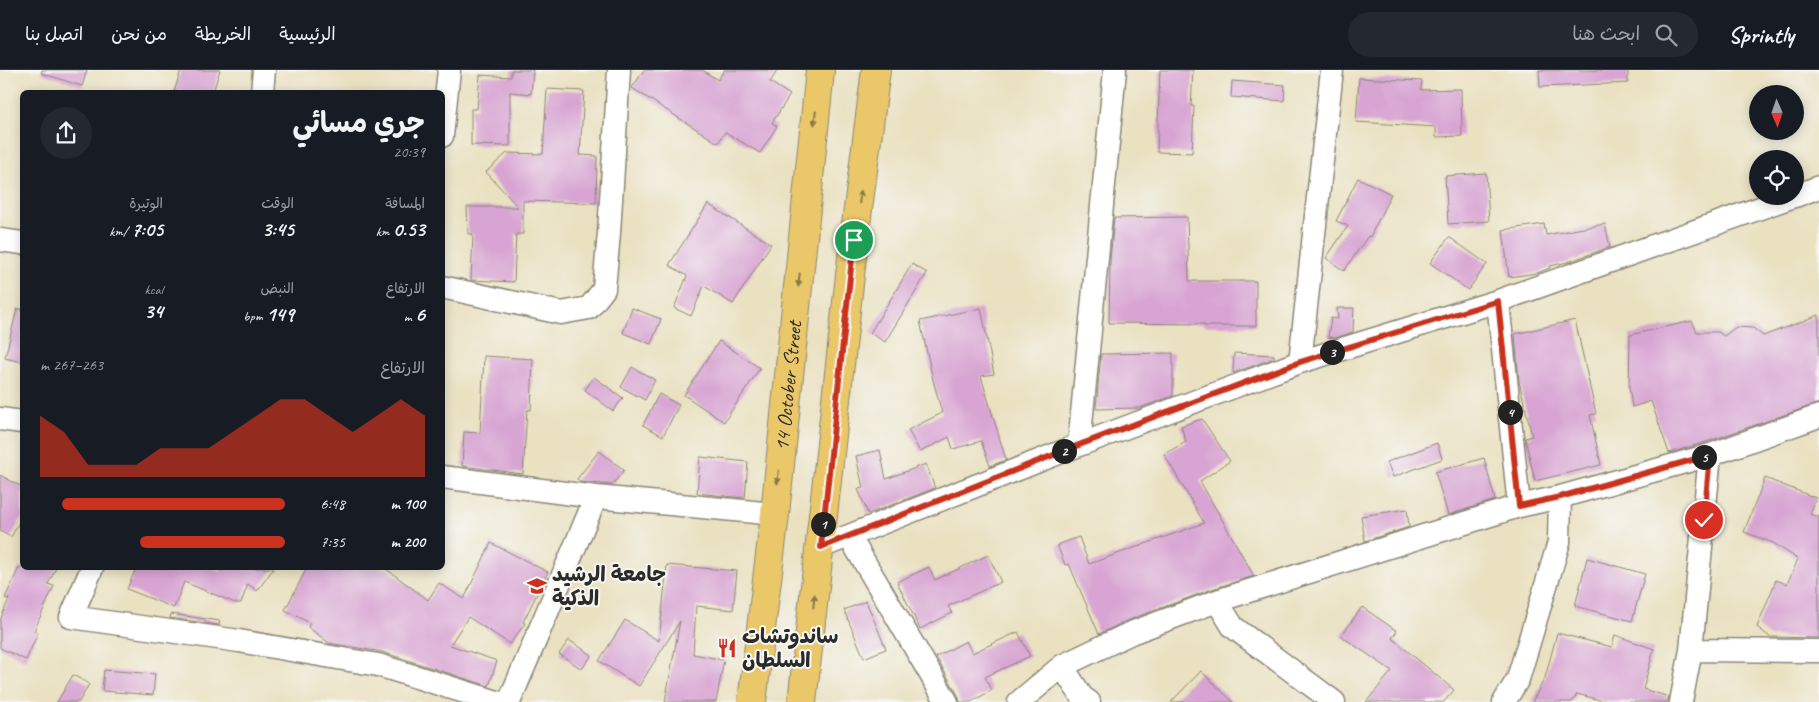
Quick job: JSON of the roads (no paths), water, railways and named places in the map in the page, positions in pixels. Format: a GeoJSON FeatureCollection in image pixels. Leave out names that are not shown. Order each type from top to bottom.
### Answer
{"type":"FeatureCollection","features":[{"type":"Feature","properties":{"kind":"main road","name":"14 October Street"},"geometry":{"type":"LineString","coordinates":[[752,702],[775,514],[820,70]]}},
{"type":"Feature","properties":{"kind":"main road"},"geometry":{"type":"LineString","coordinates":[[802,702],[821,547],[854,240],[876,70]]}},
{"type":"Feature","properties":{"kind":"street"},"geometry":{"type":"LineString","coordinates":[[262,90],[264,70]]}},
{"type":"Feature","properties":{"kind":"street"},"geometry":{"type":"LineString","coordinates":[[445,103],[448,70]]}},
{"type":"Feature","properties":{"kind":"street"},"geometry":{"type":"LineString","coordinates":[[445,288],[561,313],[589,308],[604,288],[619,70]]}},
{"type":"Feature","properties":{"kind":"street"},"geometry":{"type":"LineString","coordinates":[[1079,445],[1115,70]]}},
{"type":"Feature","properties":{"kind":"street"},"geometry":{"type":"LineString","coordinates":[[1300,362],[1332,70]]}},
{"type":"Feature","properties":{"kind":"street"},"geometry":{"type":"LineString","coordinates":[[1804,192],[1819,187]]}},
{"type":"Feature","properties":{"kind":"street"},"geometry":{"type":"LineString","coordinates":[[821,547],[1079,445],[1300,362],[1498,301],[1769,205]]}},
{"type":"Feature","properties":{"kind":"street"},"geometry":{"type":"LineString","coordinates":[[0,240],[20,243]]}},
{"type":"Feature","properties":{"kind":"street"},"geometry":{"type":"LineString","coordinates":[[1498,301],[1519,506]]}},
{"type":"Feature","properties":{"kind":"street"},"geometry":{"type":"LineString","coordinates":[[1019,702],[1062,666],[1131,633],[1217,601],[1519,506],[1560,497],[1710,455],[1819,416]]}},
{"type":"Feature","properties":{"kind":"street"},"geometry":{"type":"LineString","coordinates":[[0,419],[20,422]]}},
{"type":"Feature","properties":{"kind":"street"},"geometry":{"type":"LineString","coordinates":[[1681,702],[1691,650],[1710,455]]}},
{"type":"Feature","properties":{"kind":"street"},"geometry":{"type":"LineString","coordinates":[[445,477],[596,497],[775,514]]}},
{"type":"Feature","properties":{"kind":"street"},"geometry":{"type":"LineString","coordinates":[[510,702],[596,497]]}},
{"type":"Feature","properties":{"kind":"street"},"geometry":{"type":"LineString","coordinates":[[1504,702],[1518,679],[1559,542],[1560,497]]}},
{"type":"Feature","properties":{"kind":"street"},"geometry":{"type":"LineString","coordinates":[[849,536],[947,702]]}},
{"type":"Feature","properties":{"kind":"street"},"geometry":{"type":"LineString","coordinates":[[91,570],[71,617],[239,641],[378,665],[497,702]]}},
{"type":"Feature","properties":{"kind":"street"},"geometry":{"type":"LineString","coordinates":[[1217,601],[1233,627],[1334,702]]}},
{"type":"Feature","properties":{"kind":"street"},"geometry":{"type":"LineString","coordinates":[[1691,650],[1819,652]]}},
{"type":"Feature","properties":{"kind":"street"},"geometry":{"type":"LineString","coordinates":[[1062,666],[1082,697],[1089,702]]}},
{"type":"Feature","properties":{"kind":"place","name":"جامعة الرشيد الذكية"},"geometry":{"type":"Point","coordinates":[537,586]}},
{"type":"Feature","properties":{"kind":"place","name":"ساندوتشات السلطان"},"geometry":{"type":"Point","coordinates":[727,648]}}]}
